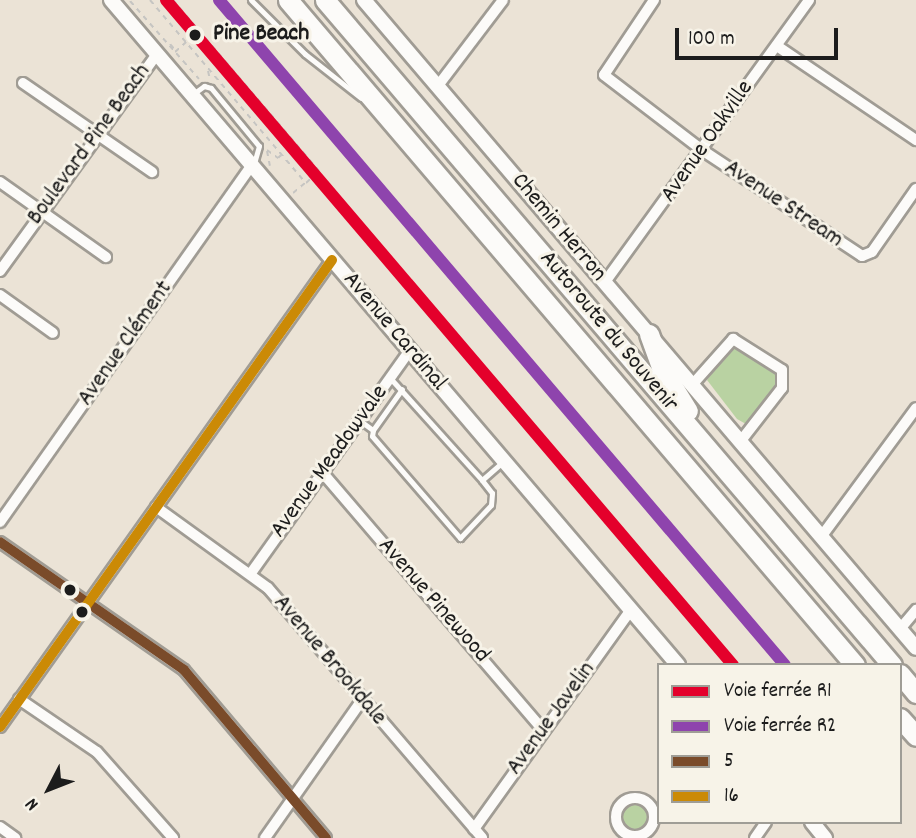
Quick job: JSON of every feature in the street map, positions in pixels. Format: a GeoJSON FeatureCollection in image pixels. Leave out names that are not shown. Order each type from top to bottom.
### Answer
{"type":"FeatureCollection","features":[{"type":"Feature","properties":{"kind":"highway","name":"Autoroute du Souvenir"},"geometry":{"type":"LineString","coordinates":[[288,0],[853,663]]}},
{"type":"Feature","properties":{"kind":"highway","name":"Autoroute du Souvenir"},"geometry":{"type":"LineString","coordinates":[[325,0],[890,663]]}},
{"type":"Feature","properties":{"kind":"highway"},"geometry":{"type":"LineString","coordinates":[[649,334],[662,369],[720,463]]}},
{"type":"Feature","properties":{"kind":"highway"},"geometry":{"type":"LineString","coordinates":[[902,676],[916,693]]}},
{"type":"Feature","properties":{"kind":"highway"},"geometry":{"type":"LineString","coordinates":[[902,720],[916,736]]}},
{"type":"Feature","properties":{"kind":"main road","name":"Avenue Cardinal"},"geometry":{"type":"LineString","coordinates":[[111,0],[676,663]]}},
{"type":"Feature","properties":{"kind":"main road","name":"Chemin Herron"},"geometry":{"type":"LineString","coordinates":[[364,0],[916,649]]}},
{"type":"Feature","properties":{"kind":"main road"},"geometry":{"type":"LineString","coordinates":[[814,824],[825,838]]}},
{"type":"Feature","properties":{"kind":"street"},"geometry":{"type":"LineString","coordinates":[[438,87],[503,0]]}},
{"type":"Feature","properties":{"kind":"street"},"geometry":{"type":"LineString","coordinates":[[654,0],[604,75],[702,150]]}},
{"type":"Feature","properties":{"kind":"street","name":"Avenue Oakville"},"geometry":{"type":"LineString","coordinates":[[605,282],[809,0]]}},
{"type":"Feature","properties":{"kind":"street"},"geometry":{"type":"LineString","coordinates":[[777,46],[916,140]]}},
{"type":"Feature","properties":{"kind":"street","name":"Boulevard Pine Beach"},"geometry":{"type":"LineString","coordinates":[[0,271],[157,54]]}},
{"type":"Feature","properties":{"kind":"street"},"geometry":{"type":"LineString","coordinates":[[23,83],[152,172]]}},
{"type":"Feature","properties":{"kind":"street","name":"Avenue Stream"},"geometry":{"type":"LineString","coordinates":[[702,150],[862,256],[872,252],[916,189]]}},
{"type":"Feature","properties":{"kind":"street","name":"Avenue Clément"},"geometry":{"type":"LineString","coordinates":[[0,523],[251,165]]}},
{"type":"Feature","properties":{"kind":"street"},"geometry":{"type":"LineString","coordinates":[[0,182],[106,257]]}},
{"type":"Feature","properties":{"kind":"street"},"geometry":{"type":"LineString","coordinates":[[0,727],[332,260]]}},
{"type":"Feature","properties":{"kind":"street"},"geometry":{"type":"LineString","coordinates":[[0,295],[53,333]]}},
{"type":"Feature","properties":{"kind":"street"},"geometry":{"type":"LineString","coordinates":[[692,385],[733,339],[782,370],[782,388],[740,442]]}},
{"type":"Feature","properties":{"kind":"street","name":"Avenue Meadowvale"},"geometry":{"type":"LineString","coordinates":[[251,573],[410,350]]}},
{"type":"Feature","properties":{"kind":"street"},"geometry":{"type":"LineString","coordinates":[[821,537],[916,408]]}},
{"type":"Feature","properties":{"kind":"street","name":"Avenue Pinewood"},"geometry":{"type":"LineString","coordinates":[[322,472],[543,730]]}},
{"type":"Feature","properties":{"kind":"street","name":"Avenue Brookdale"},"geometry":{"type":"LineString","coordinates":[[156,507],[251,573],[478,834]]}},
{"type":"Feature","properties":{"kind":"street"},"geometry":{"type":"LineString","coordinates":[[0,542],[184,670],[326,838]]}},
{"type":"Feature","properties":{"kind":"street","name":"Avenue Javelin"},"geometry":{"type":"LineString","coordinates":[[478,834],[543,730],[631,610]]}},
{"type":"Feature","properties":{"kind":"street"},"geometry":{"type":"LineString","coordinates":[[900,629],[916,610]]}},
{"type":"Feature","properties":{"kind":"street"},"geometry":{"type":"LineString","coordinates":[[19,699],[97,752],[173,838]]}},
{"type":"Feature","properties":{"kind":"street"},"geometry":{"type":"LineString","coordinates":[[265,838],[362,700]]}},
{"type":"Feature","properties":{"kind":"street"},"geometry":{"type":"LineString","coordinates":[[0,827],[15,838]]}},
{"type":"Feature","properties":{"kind":"lane"},"geometry":{"type":"LineString","coordinates":[[251,0],[317,65],[394,125]]}},
{"type":"Feature","properties":{"kind":"lane"},"geometry":{"type":"LineString","coordinates":[[390,378],[402,389],[492,494],[491,505],[460,538],[372,436],[373,430],[402,389]]}},
{"type":"Feature","properties":{"kind":"lane"},"geometry":{"type":"LineString","coordinates":[[359,420],[373,430]]}},
{"type":"Feature","properties":{"kind":"lane"},"geometry":{"type":"LineString","coordinates":[[481,480],[504,461]]}},
{"type":"Feature","properties":{"kind":"path"},"geometry":{"type":"LineString","coordinates":[[150,0],[306,183]]}},
{"type":"Feature","properties":{"kind":"path"},"geometry":{"type":"LineString","coordinates":[[173,0],[320,171],[290,196]]}},
{"type":"Feature","properties":{"kind":"path"},"geometry":{"type":"LineString","coordinates":[[179,7],[181,0]]}},
{"type":"Feature","properties":{"kind":"path"},"geometry":{"type":"LineString","coordinates":[[170,44],[175,52],[186,42]]}},
{"type":"Feature","properties":{"kind":"path"},"geometry":{"type":"LineString","coordinates":[[209,70],[206,73],[210,78]]}},
{"type":"Feature","properties":{"kind":"path"},"geometry":{"type":"LineString","coordinates":[[267,150],[278,158],[281,154]]}},
{"type":"Feature","properties":{"kind":"green space"},"geometry":{"type":"Polygon","coordinates":[[[735,346],[778,376],[777,384],[746,424],[737,419],[707,380],[728,349],[735,346]]]}},
{"type":"Feature","properties":{"kind":"green space"},"geometry":{"type":"Polygon","coordinates":[[[630,805],[640,805],[647,812],[647,822],[640,829],[630,829],[623,822],[623,812],[630,805]]]}},
{"type":"Feature","properties":{"kind":"rail line","name":"R1"},"geometry":{"type":"LineString","coordinates":[[166,0],[731,663]]}},
{"type":"Feature","properties":{"kind":"rail line","name":"R2"},"geometry":{"type":"LineString","coordinates":[[219,0],[783,663]]}},
{"type":"Feature","properties":{"kind":"transit line","name":"16"},"geometry":{"type":"LineString","coordinates":[[0,727],[332,260]]}},
{"type":"Feature","properties":{"kind":"transit line","name":"5"},"geometry":{"type":"LineString","coordinates":[[0,542],[184,670],[326,838]]}},
{"type":"Feature","properties":{"kind":"place","name":"Pine Beach"},"geometry":{"type":"Point","coordinates":[195,35]}}]}
